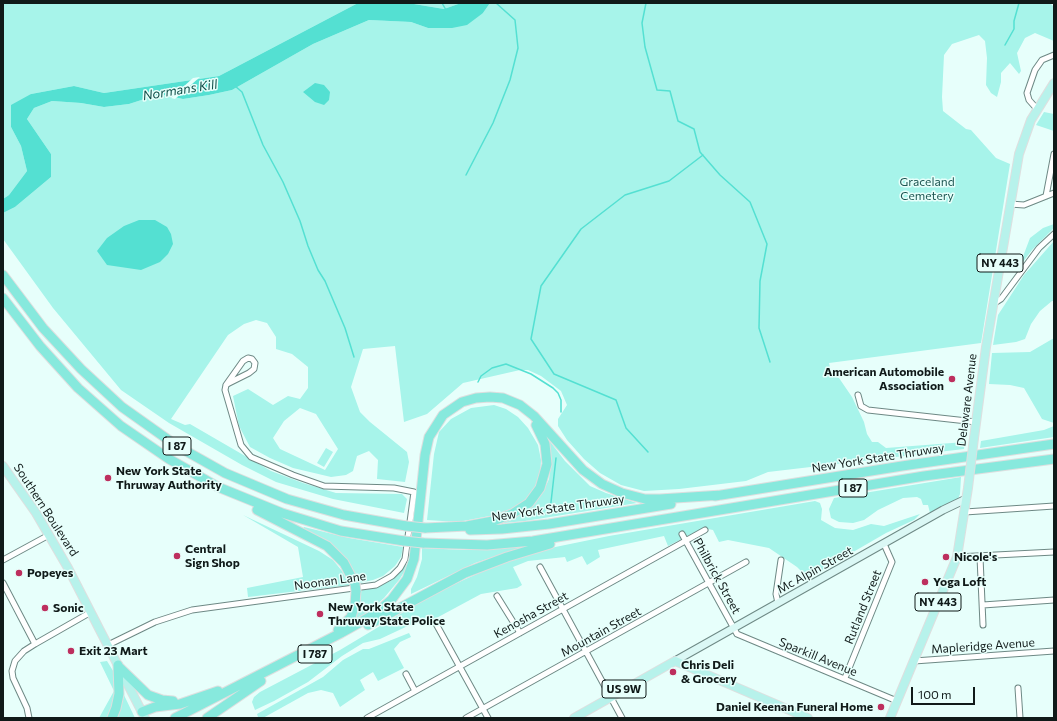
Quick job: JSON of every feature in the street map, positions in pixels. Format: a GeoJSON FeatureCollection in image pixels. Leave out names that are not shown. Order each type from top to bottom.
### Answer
{"type":"FeatureCollection","features":[{"type":"Feature","properties":{"kind":"highway","name":"New York State Thruway"},"geometry":{"type":"LineString","coordinates":[[3,275],[43,328],[81,369],[131,414],[177,446],[225,473],[287,499],[344,515],[406,526],[479,530],[524,527],[871,470],[1054,444]]}},
{"type":"Feature","properties":{"kind":"highway","name":"I 87"},"geometry":{"type":"LineString","coordinates":[[3,298],[62,371],[104,412],[154,449],[210,482],[261,506],[304,521],[354,533],[404,541],[472,545],[517,543],[924,476],[1054,459]]}},
{"type":"Feature","properties":{"kind":"highway"},"geometry":{"type":"LineString","coordinates":[[316,646],[381,610],[404,584],[411,569],[415,554],[425,455],[429,437],[443,416],[454,407],[467,400],[480,397],[494,397],[508,400],[520,405],[534,416],[583,470],[602,484],[622,493],[645,499],[660,500],[722,495]]}},
{"type":"Feature","properties":{"kind":"highway"},"geometry":{"type":"LineString","coordinates":[[368,625],[394,606],[412,579],[419,553],[430,447],[439,426],[457,410],[480,401],[501,402],[517,408],[526,414],[541,433],[547,457],[543,482],[533,499],[518,511],[493,521],[467,526],[425,528]]}},
{"type":"Feature","properties":{"kind":"highway"},"geometry":{"type":"LineString","coordinates":[[210,482],[213,487],[327,546],[344,563],[356,588],[356,604],[347,622],[316,646]]}},
{"type":"Feature","properties":{"kind":"highway"},"geometry":{"type":"LineString","coordinates":[[368,625],[446,582],[507,557],[571,538],[652,521]]}},
{"type":"Feature","properties":{"kind":"highway","name":"I 787"},"geometry":{"type":"LineString","coordinates":[[188,718],[368,625]]}},
{"type":"Feature","properties":{"kind":"highway","name":"I 787"},"geometry":{"type":"LineString","coordinates":[[175,718],[316,646]]}},
{"type":"Feature","properties":{"kind":"highway"},"geometry":{"type":"LineString","coordinates":[[118,666],[141,690],[152,697],[170,701],[192,699]]}},
{"type":"Feature","properties":{"kind":"highway"},"geometry":{"type":"LineString","coordinates":[[112,718],[119,698],[118,666]]}},
{"type":"Feature","properties":{"kind":"highway"},"geometry":{"type":"LineString","coordinates":[[143,715],[152,707],[176,705],[250,680]]}},
{"type":"Feature","properties":{"kind":"highway"},"geometry":{"type":"LineString","coordinates":[[207,718],[261,681]]}},
{"type":"Feature","properties":{"kind":"main road","name":"Delaware Avenue"},"geometry":{"type":"LineString","coordinates":[[890,718],[956,557],[968,488],[993,304],[1021,147],[1028,127],[1054,83]]}},
{"type":"Feature","properties":{"kind":"main road","name":"Southern Boulevard"},"geometry":{"type":"LineString","coordinates":[[3,466],[49,535],[91,612],[143,715]]}},
{"type":"Feature","properties":{"kind":"main road","name":"US 9W"},"geometry":{"type":"LineString","coordinates":[[574,718],[675,661]]}},
{"type":"Feature","properties":{"kind":"main road"},"geometry":{"type":"LineString","coordinates":[[675,661],[808,718]]}},
{"type":"Feature","properties":{"kind":"street"},"geometry":{"type":"LineString","coordinates":[[1038,109],[1029,100],[1027,93],[1035,70],[1042,60],[1054,56]]}},
{"type":"Feature","properties":{"kind":"street"},"geometry":{"type":"LineString","coordinates":[[1046,196],[1054,154]]}},
{"type":"Feature","properties":{"kind":"street"},"geometry":{"type":"LineString","coordinates":[[1010,204],[1024,204],[1054,193]]}},
{"type":"Feature","properties":{"kind":"street"},"geometry":{"type":"LineString","coordinates":[[993,304],[1001,299],[1038,248],[1054,234]]}},
{"type":"Feature","properties":{"kind":"street"},"geometry":{"type":"LineString","coordinates":[[248,358],[252,359],[255,366],[252,371],[226,385],[243,361],[248,358]]}},
{"type":"Feature","properties":{"kind":"street","name":"Noonan Lane"},"geometry":{"type":"LineString","coordinates":[[108,645],[156,622],[192,610],[376,584],[392,576],[406,559],[414,492],[394,488],[324,486],[293,475],[251,457],[240,445],[226,394],[226,385]]}},
{"type":"Feature","properties":{"kind":"street"},"geometry":{"type":"LineString","coordinates":[[858,395],[861,406],[868,410],[976,422]]}},
{"type":"Feature","properties":{"kind":"street","name":"Mc Alpin Street"},"geometry":{"type":"LineString","coordinates":[[675,661],[943,510],[966,500]]}},
{"type":"Feature","properties":{"kind":"street"},"geometry":{"type":"LineString","coordinates":[[964,512],[1054,506]]}},
{"type":"Feature","properties":{"kind":"street","name":"Kenosha Street"},"geometry":{"type":"LineString","coordinates":[[367,718],[705,530]]}},
{"type":"Feature","properties":{"kind":"street","name":"Philbrick Street"},"geometry":{"type":"LineString","coordinates":[[682,534],[733,628]]}},
{"type":"Feature","properties":{"kind":"street"},"geometry":{"type":"LineString","coordinates":[[3,560],[49,535]]}},
{"type":"Feature","properties":{"kind":"street","name":"Rutland Street"},"geometry":{"type":"LineString","coordinates":[[844,678],[892,562],[884,544]]}},
{"type":"Feature","properties":{"kind":"street"},"geometry":{"type":"LineString","coordinates":[[956,557],[980,557],[1054,552]]}},
{"type":"Feature","properties":{"kind":"street"},"geometry":{"type":"LineString","coordinates":[[980,557],[983,625]]}},
{"type":"Feature","properties":{"kind":"street"},"geometry":{"type":"LineString","coordinates":[[778,603],[776,594],[780,560]]}},
{"type":"Feature","properties":{"kind":"street","name":"Mountain Street"},"geometry":{"type":"LineString","coordinates":[[466,718],[746,562]]}},
{"type":"Feature","properties":{"kind":"street"},"geometry":{"type":"LineString","coordinates":[[540,567],[622,718]]}},
{"type":"Feature","properties":{"kind":"street"},"geometry":{"type":"LineString","coordinates":[[3,583],[35,644]]}},
{"type":"Feature","properties":{"kind":"street"},"geometry":{"type":"LineString","coordinates":[[497,596],[520,633]]}},
{"type":"Feature","properties":{"kind":"street"},"geometry":{"type":"LineString","coordinates":[[983,605],[1054,600]]}},
{"type":"Feature","properties":{"kind":"street"},"geometry":{"type":"LineString","coordinates":[[30,718],[27,708],[14,682],[12,671],[18,657],[35,644],[91,612]]}},
{"type":"Feature","properties":{"kind":"street"},"geometry":{"type":"LineString","coordinates":[[435,622],[488,718]]}},
{"type":"Feature","properties":{"kind":"street","name":"Sparkill Avenue"},"geometry":{"type":"LineString","coordinates":[[733,628],[737,634],[897,701]]}},
{"type":"Feature","properties":{"kind":"street","name":"Mapleridge Avenue"},"geometry":{"type":"LineString","coordinates":[[914,661],[1054,651]]}},
{"type":"Feature","properties":{"kind":"street"},"geometry":{"type":"LineString","coordinates":[[406,674],[416,691]]}},
{"type":"Feature","properties":{"kind":"street"},"geometry":{"type":"LineString","coordinates":[[1018,688],[1020,718]]}},
{"type":"Feature","properties":{"kind":"green space"},"geometry":{"type":"Polygon","coordinates":[[[3,3],[358,3],[219,76],[104,93],[74,86],[31,94],[11,127],[21,146],[27,171],[9,195],[3,199],[3,3]]]}},
{"type":"Feature","properties":{"kind":"green space"},"geometry":{"type":"Polygon","coordinates":[[[408,3],[461,3],[444,9],[408,3]]]}},
{"type":"Feature","properties":{"kind":"green space","name":"Graceland Cemetery"},"geometry":{"type":"Polygon","coordinates":[[[490,3],[1050,3],[1054,7],[1054,41],[1035,33],[1025,38],[1017,53],[1021,71],[1019,74],[1010,63],[1001,73],[1001,82],[997,97],[991,93],[986,85],[987,58],[985,41],[979,35],[952,44],[944,55],[942,97],[943,111],[966,129],[971,130],[996,158],[1010,164],[981,343],[829,363],[832,376],[839,378],[852,397],[864,422],[867,434],[872,442],[878,442],[886,448],[965,442],[964,449],[768,472],[746,481],[679,489],[644,491],[621,485],[600,473],[584,459],[567,440],[558,426],[558,419],[567,405],[561,391],[541,376],[528,370],[520,370],[463,383],[427,414],[404,422],[395,346],[363,349],[351,387],[360,412],[407,452],[409,462],[405,482],[377,479],[378,460],[369,451],[357,456],[353,471],[346,475],[331,477],[293,468],[250,447],[239,426],[233,396],[248,389],[273,405],[288,396],[300,399],[308,388],[308,367],[292,354],[276,349],[276,337],[267,323],[256,320],[244,324],[228,335],[171,419],[185,425],[190,424],[271,471],[303,483],[336,493],[402,494],[407,499],[404,513],[333,499],[276,482],[242,465],[169,423],[121,390],[53,308],[3,239],[3,213],[15,207],[51,177],[51,154],[27,119],[34,108],[52,101],[81,103],[104,107],[129,104],[160,94],[183,99],[209,95],[232,90],[313,44],[369,20],[411,22],[428,28],[483,13],[490,3]],[[300,408],[284,421],[273,438],[280,449],[325,470],[338,449],[316,414],[300,408]]]}},
{"type":"Feature","properties":{"kind":"green space"},"geometry":{"type":"Polygon","coordinates":[[[1044,112],[1054,114],[1054,131],[1036,125],[1044,112]]]}},
{"type":"Feature","properties":{"kind":"green space"},"geometry":{"type":"Polygon","coordinates":[[[1054,224],[1054,228],[1032,250],[1019,267],[1030,238],[1043,228],[1054,224]]]}},
{"type":"Feature","properties":{"kind":"green space"},"geometry":{"type":"Polygon","coordinates":[[[1054,241],[1054,301],[1040,311],[1031,324],[1025,339],[1016,342],[993,345],[998,315],[1024,275],[1054,241]]]}},
{"type":"Feature","properties":{"kind":"green space"},"geometry":{"type":"Polygon","coordinates":[[[1054,338],[1054,423],[1042,419],[1024,388],[1010,385],[989,384],[992,353],[1030,352],[1054,338]]]}},
{"type":"Feature","properties":{"kind":"green space"},"geometry":{"type":"Polygon","coordinates":[[[494,405],[506,409],[518,417],[528,428],[538,445],[541,460],[540,479],[535,489],[526,501],[513,510],[500,514],[458,522],[427,520],[434,454],[439,432],[451,419],[471,408],[494,405]]]}},
{"type":"Feature","properties":{"kind":"green space"},"geometry":{"type":"Polygon","coordinates":[[[1054,426],[1054,437],[980,448],[981,441],[1044,430],[1054,426]]]}},
{"type":"Feature","properties":{"kind":"green space"},"geometry":{"type":"Polygon","coordinates":[[[548,439],[565,461],[590,486],[637,503],[525,521],[493,524],[544,490],[549,479],[550,471],[551,454],[548,439]]]}},
{"type":"Feature","properties":{"kind":"green space"},"geometry":{"type":"Polygon","coordinates":[[[326,448],[333,452],[324,467],[317,463],[326,448]]]}},
{"type":"Feature","properties":{"kind":"green space"},"geometry":{"type":"Polygon","coordinates":[[[961,477],[960,494],[958,499],[930,513],[928,505],[923,505],[921,499],[917,497],[903,498],[878,510],[864,520],[853,523],[839,522],[831,518],[829,509],[834,498],[961,477]]]}},
{"type":"Feature","properties":{"kind":"green space"},"geometry":{"type":"Polygon","coordinates":[[[815,501],[820,503],[822,509],[821,520],[835,528],[853,530],[871,524],[884,526],[920,514],[914,520],[886,533],[810,577],[805,575],[797,567],[769,548],[728,540],[719,542],[713,530],[703,528],[668,546],[664,536],[598,550],[600,557],[587,565],[582,556],[567,562],[565,557],[528,561],[513,567],[522,585],[517,588],[481,594],[429,622],[427,617],[380,639],[363,643],[342,656],[308,682],[274,701],[255,710],[252,702],[254,697],[260,692],[340,650],[437,592],[499,564],[531,552],[609,536],[815,501]]]}},
{"type":"Feature","properties":{"kind":"green space"},"geometry":{"type":"Polygon","coordinates":[[[243,515],[319,551],[333,560],[342,571],[349,585],[248,597],[247,588],[303,577],[298,547],[243,515]]]}},
{"type":"Feature","properties":{"kind":"green space"},"geometry":{"type":"Polygon","coordinates":[[[304,527],[349,538],[403,547],[401,557],[395,566],[383,576],[359,583],[347,560],[317,536],[303,529],[304,527]]]}},
{"type":"Feature","properties":{"kind":"green space"},"geometry":{"type":"Polygon","coordinates":[[[524,547],[475,563],[411,594],[411,589],[417,577],[422,559],[422,548],[464,550],[524,547]]]}},
{"type":"Feature","properties":{"kind":"green space"},"geometry":{"type":"Polygon","coordinates":[[[405,565],[408,566],[384,598],[368,612],[352,621],[360,591],[379,586],[390,581],[405,565]]]}},
{"type":"Feature","properties":{"kind":"green space"},"geometry":{"type":"Polygon","coordinates":[[[409,633],[411,637],[400,642],[394,649],[404,668],[378,681],[373,672],[360,680],[365,690],[340,707],[333,693],[321,690],[308,693],[263,718],[256,718],[258,717],[257,714],[323,677],[343,660],[363,649],[369,649],[409,633]]]}},
{"type":"Feature","properties":{"kind":"green space"},"geometry":{"type":"Polygon","coordinates":[[[107,661],[115,674],[116,686],[112,709],[107,718],[99,718],[114,691],[100,662],[107,661]]]}},
{"type":"Feature","properties":{"kind":"green space"},"geometry":{"type":"Polygon","coordinates":[[[124,695],[135,718],[115,718],[121,708],[124,695]]]}},
{"type":"Feature","properties":{"kind":"water","name":"Normans Kill"},"geometry":{"type":"Polygon","coordinates":[[[358,3],[408,3],[444,9],[461,3],[490,3],[483,13],[467,25],[452,28],[428,28],[411,22],[369,20],[313,44],[232,90],[183,99],[160,94],[129,104],[104,107],[81,103],[52,101],[34,108],[27,119],[51,154],[51,177],[15,207],[3,213],[3,199],[9,195],[27,171],[21,146],[11,127],[11,105],[31,94],[74,86],[104,93],[219,76],[358,3]]]}},
{"type":"Feature","properties":{"kind":"water"},"geometry":{"type":"Polygon","coordinates":[[[315,83],[324,85],[330,92],[329,100],[324,105],[315,102],[303,92],[315,83]]]}},
{"type":"Feature","properties":{"kind":"water"},"geometry":{"type":"Polygon","coordinates":[[[139,220],[155,220],[167,227],[171,234],[173,244],[168,254],[160,262],[141,270],[107,265],[97,251],[107,238],[124,226],[139,220]]]}},
{"type":"Feature","properties":{"kind":"pier"},"geometry":{"type":"Polygon","coordinates":[[[200,77],[175,99],[171,98],[193,78],[200,77]]]}},
{"type":"Feature","properties":{"kind":"waterway"},"geometry":{"type":"LineString","coordinates":[[442,3],[446,10]]}},
{"type":"Feature","properties":{"kind":"waterway"},"geometry":{"type":"LineString","coordinates":[[466,175],[493,123],[510,80],[518,48],[515,20],[496,3]]}},
{"type":"Feature","properties":{"kind":"waterway"},"geometry":{"type":"LineString","coordinates":[[646,3],[642,23],[645,47],[657,90],[670,91],[678,121],[694,129],[700,152],[720,175],[750,202],[767,244],[760,281],[759,328],[770,362]]}},
{"type":"Feature","properties":{"kind":"waterway"},"geometry":{"type":"LineString","coordinates":[[1005,45],[1014,29],[1014,21],[1019,3]]}},
{"type":"Feature","properties":{"kind":"waterway"},"geometry":{"type":"LineString","coordinates":[[235,86],[242,92],[263,145],[283,182],[300,221],[318,270],[325,281],[345,328],[354,357]]}},
{"type":"Feature","properties":{"kind":"waterway"},"geometry":{"type":"LineString","coordinates":[[648,452],[626,428],[616,400],[554,374],[531,339],[541,286],[581,229],[625,195],[669,181],[703,155]]}},
{"type":"Feature","properties":{"kind":"waterway"},"geometry":{"type":"LineString","coordinates":[[478,382],[481,376],[492,368],[506,364],[531,374],[553,388],[558,393],[561,400],[561,412]]}},
{"type":"Feature","properties":{"kind":"waterway"},"geometry":{"type":"LineString","coordinates":[[550,511],[556,458]]}},
{"type":"Feature","properties":{"kind":"place","name":"American Automobile Association"},"geometry":{"type":"Point","coordinates":[952,379]}},
{"type":"Feature","properties":{"kind":"place","name":"New York State Thruway Authority"},"geometry":{"type":"Point","coordinates":[108,478]}},
{"type":"Feature","properties":{"kind":"place","name":"Central Sign Shop"},"geometry":{"type":"Point","coordinates":[177,556]}},
{"type":"Feature","properties":{"kind":"place","name":"Nicole's"},"geometry":{"type":"Point","coordinates":[946,557]}},
{"type":"Feature","properties":{"kind":"place","name":"Popeyes"},"geometry":{"type":"Point","coordinates":[19,573]}},
{"type":"Feature","properties":{"kind":"place","name":"Yoga Loft"},"geometry":{"type":"Point","coordinates":[925,582]}},
{"type":"Feature","properties":{"kind":"place","name":"Sonic"},"geometry":{"type":"Point","coordinates":[45,608]}},
{"type":"Feature","properties":{"kind":"place","name":"New York State Thruway State Police"},"geometry":{"type":"Point","coordinates":[320,614]}},
{"type":"Feature","properties":{"kind":"place","name":"Exit 23 Mart"},"geometry":{"type":"Point","coordinates":[71,651]}},
{"type":"Feature","properties":{"kind":"place","name":"Chris Deli & Grocery"},"geometry":{"type":"Point","coordinates":[673,672]}},
{"type":"Feature","properties":{"kind":"place","name":"Daniel Keenan Funeral Home"},"geometry":{"type":"Point","coordinates":[881,707]}}]}
